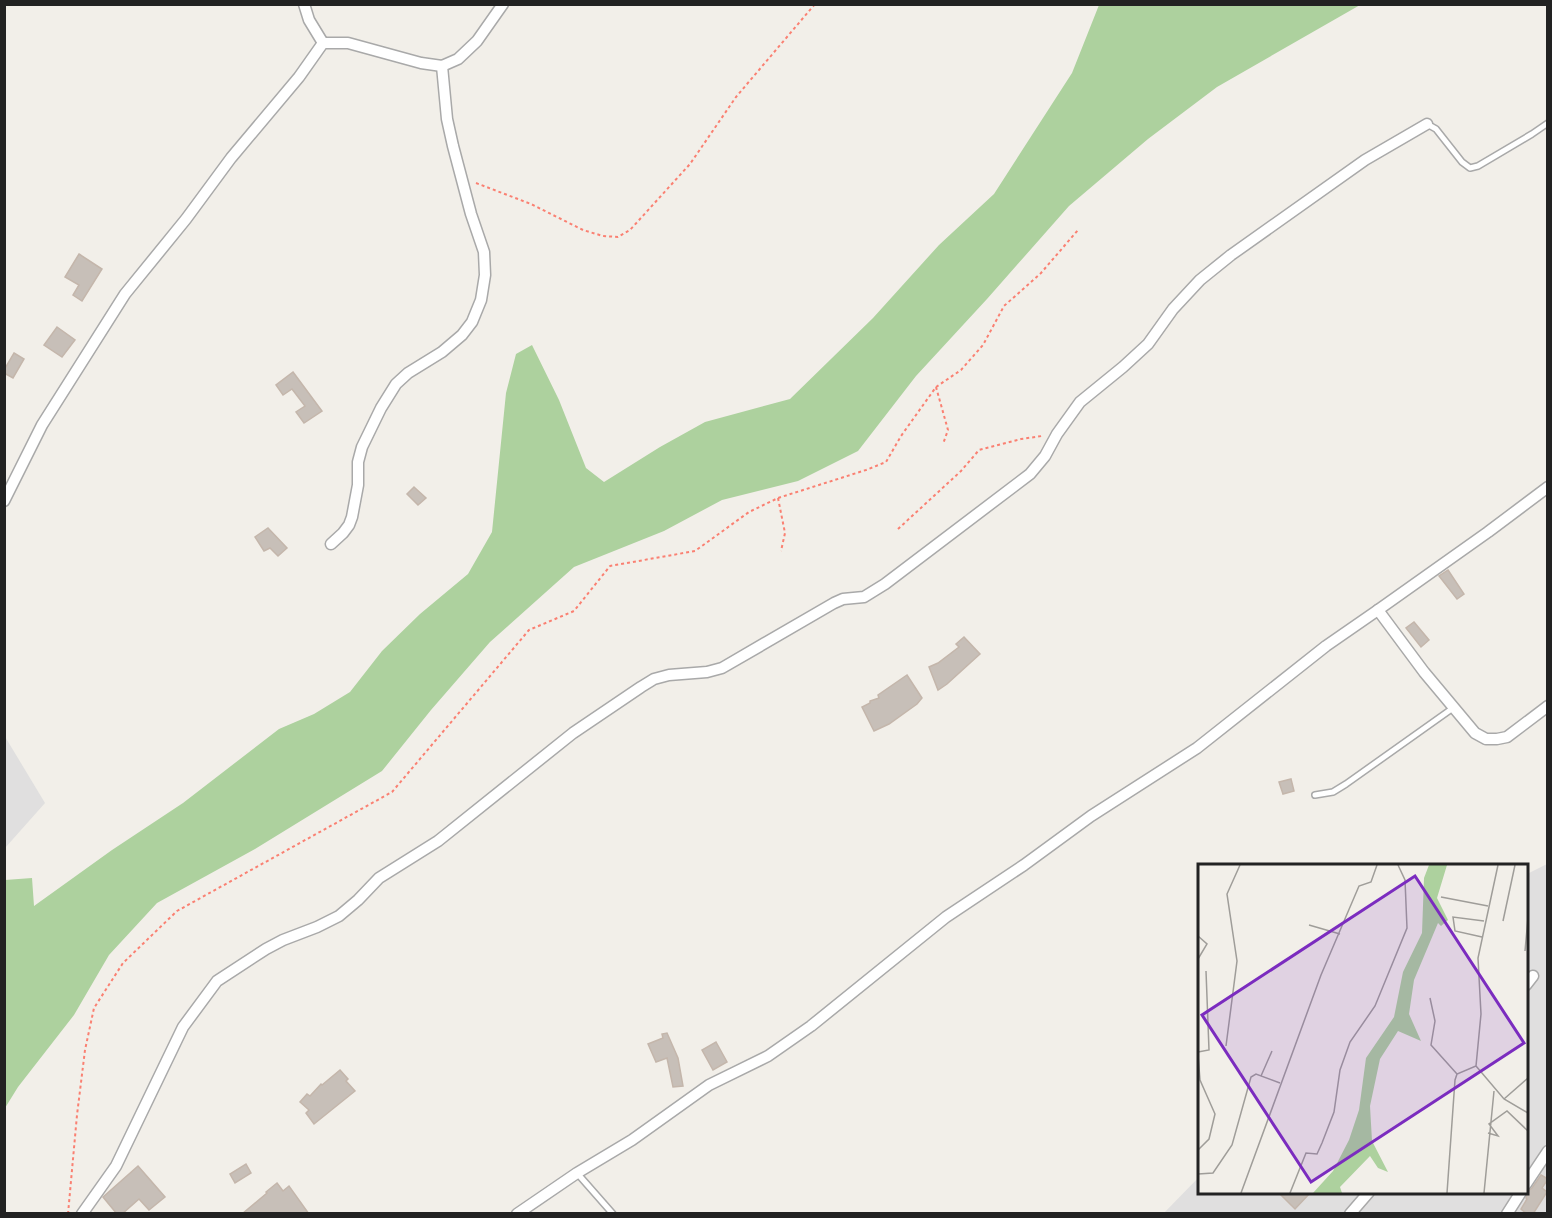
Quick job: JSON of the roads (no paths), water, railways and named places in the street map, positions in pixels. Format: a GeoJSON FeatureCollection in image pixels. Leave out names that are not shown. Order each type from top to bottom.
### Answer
{"type":"FeatureCollection","features":[{"type":"Feature","properties":{"kind":"street"},"geometry":{"type":"LineString","coordinates":[[304,4],[309,20],[323,43]]}},
{"type":"Feature","properties":{"kind":"street"},"geometry":{"type":"LineString","coordinates":[[323,43],[348,44],[421,63],[442,66],[458,59],[477,41],[503,4]]}},
{"type":"Feature","properties":{"kind":"street"},"geometry":{"type":"LineString","coordinates":[[4,501],[42,424],[124,294],[186,219],[231,158],[299,77],[323,43]]}},
{"type":"Feature","properties":{"kind":"street"},"geometry":{"type":"LineString","coordinates":[[331,544],[343,533],[352,517],[358,485],[358,462],[362,447],[381,408],[396,384],[408,373],[442,352],[462,335],[472,322],[482,300],[485,275],[484,252],[471,214],[447,119],[442,66]]}},
{"type":"Feature","properties":{"kind":"street"},"geometry":{"type":"LineString","coordinates":[[82,1214],[116,1166],[183,1027],[217,981],[283,939],[317,927],[339,916],[379,878],[438,841],[565,739],[641,687],[669,675],[707,672],[722,668],[834,603],[843,599],[864,597],[885,584],[1030,474],[1045,456],[1057,434],[1080,402],[1124,367],[1148,344],[1173,309],[1200,280],[1231,255],[1356,166],[1427,124]]}},
{"type":"Feature","properties":{"kind":"street"},"geometry":{"type":"LineString","coordinates":[[517,1214],[577,1173],[632,1140],[709,1085],[768,1056],[811,1026],[946,916],[1024,865],[1091,816],[1197,747],[1326,646],[1548,487]]}},
{"type":"Feature","properties":{"kind":"street"},"geometry":{"type":"LineString","coordinates":[[1378,610],[1424,672],[1475,733],[1486,739],[1497,740],[1507,737],[1548,706]]}},
{"type":"Feature","properties":{"kind":"street"},"geometry":{"type":"LineString","coordinates":[[1528,1182],[1548,1151]]}},
{"type":"Feature","properties":{"kind":"street"},"geometry":{"type":"LineString","coordinates":[[1350,1214],[1368,1194]]}},
{"type":"Feature","properties":{"kind":"street"},"geometry":{"type":"LineString","coordinates":[[1508,1214],[1520,1194]]}},
{"type":"Feature","properties":{"kind":"lane"},"geometry":{"type":"LineString","coordinates":[[1427,124],[1436,129],[1462,162],[1470,168],[1478,166],[1548,123]]}},
{"type":"Feature","properties":{"kind":"lane"},"geometry":{"type":"LineString","coordinates":[[1314,795],[1333,792],[1346,784],[1453,708]]}},
{"type":"Feature","properties":{"kind":"lane"},"geometry":{"type":"LineString","coordinates":[[577,1173],[613,1214]]}}]}
